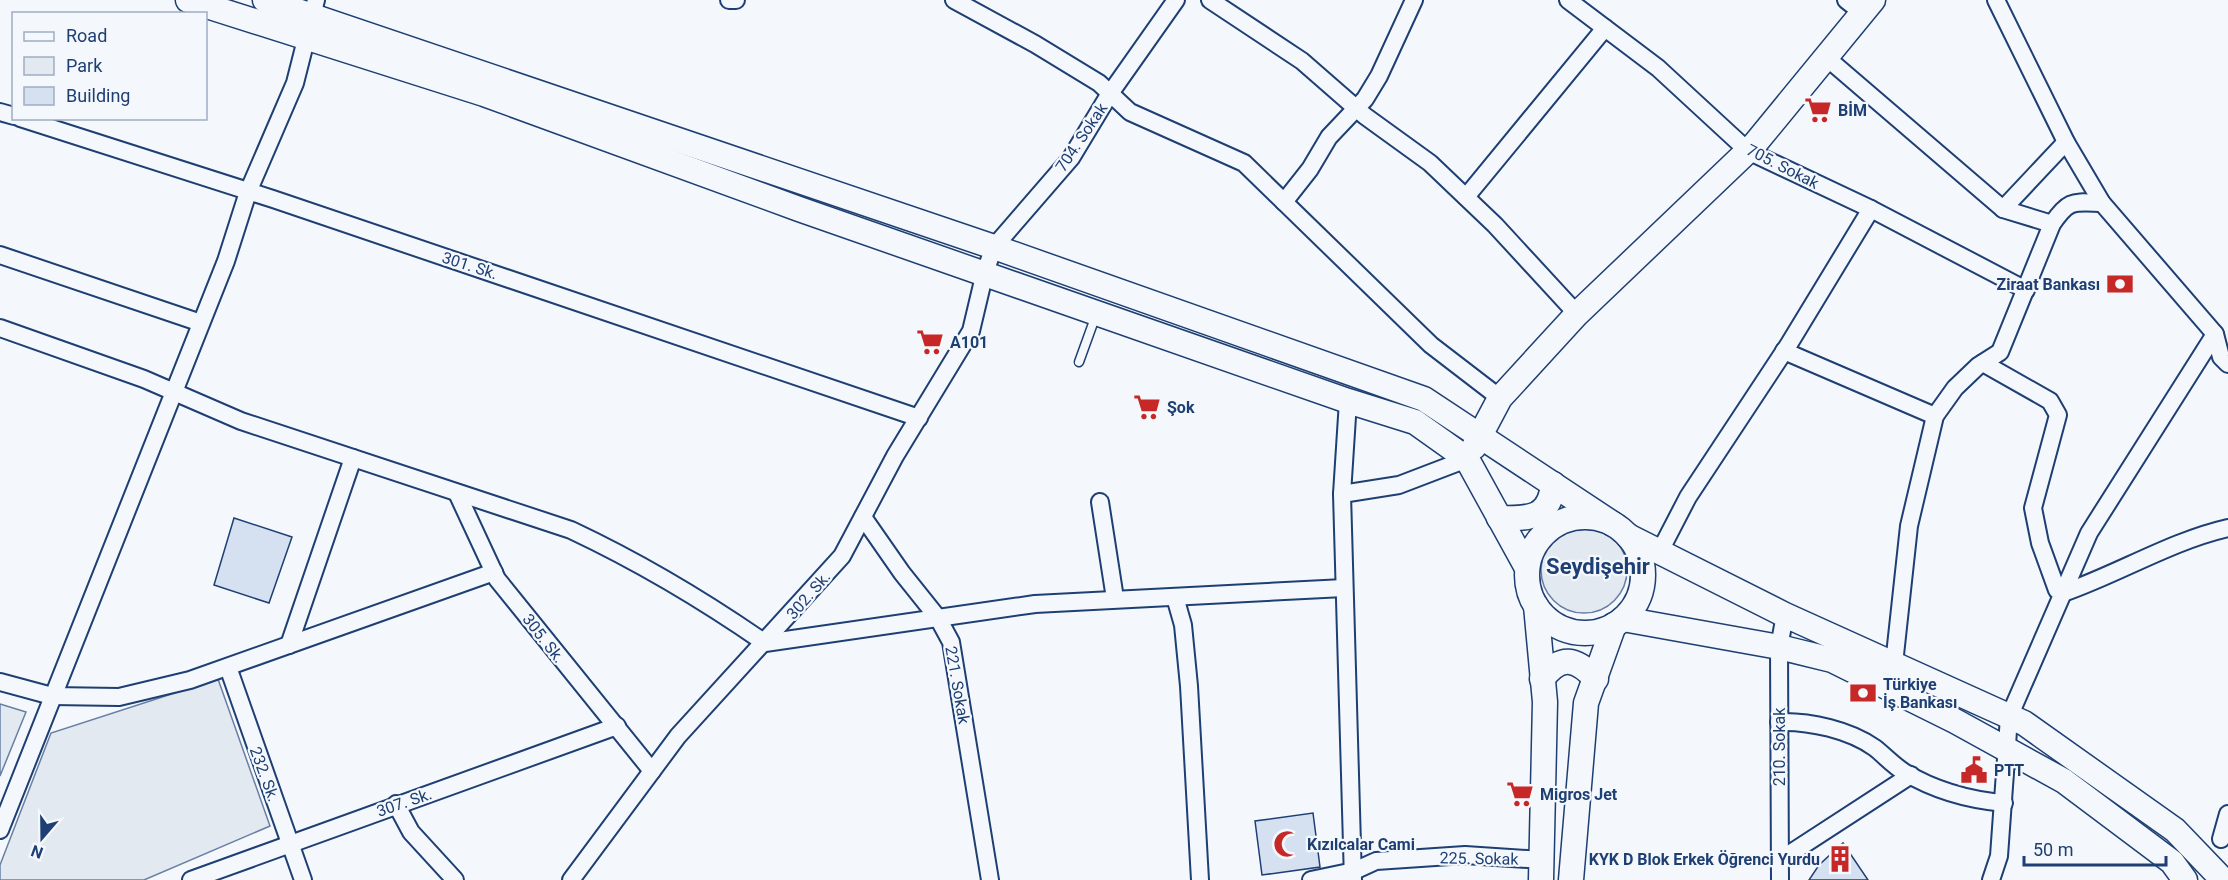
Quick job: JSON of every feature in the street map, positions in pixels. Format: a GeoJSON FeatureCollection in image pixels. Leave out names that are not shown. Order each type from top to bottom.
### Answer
{"type":"FeatureCollection","features":[{"type":"Feature","properties":{"kind":"main road"},"geometry":{"type":"LineString","coordinates":[[188,0],[311,18],[994,247],[1424,399],[1482,435],[1620,530],[1659,553],[1785,615],[2024,723],[2175,830],[2222,875]]}},
{"type":"Feature","properties":{"kind":"main road"},"geometry":{"type":"LineString","coordinates":[[265,0],[484,94],[799,208],[1348,401],[1415,422],[1467,459],[1527,568]]}},
{"type":"Feature","properties":{"kind":"main road"},"geometry":{"type":"LineString","coordinates":[[1467,459],[1500,398],[1577,314],[1748,151],[1827,58],[1861,5]]}},
{"type":"Feature","properties":{"kind":"main road"},"geometry":{"type":"LineString","coordinates":[[1499,518],[1520,518],[1545,510],[1552,501],[1553,484]]}},
{"type":"Feature","properties":{"kind":"main road"},"geometry":{"type":"LineString","coordinates":[[1571,880],[1586,703],[1618,622],[1638,597],[1643,569],[1638,551],[1620,530],[1595,518],[1576,518],[1558,523],[1532,550],[1527,568],[1528,588],[1536,606],[1548,619],[1563,628],[1580,633],[1598,632],[1618,622],[1779,647],[1832,660],[2064,781],[2172,862],[2184,880]]}},
{"type":"Feature","properties":{"kind":"main road"},"geometry":{"type":"LineString","coordinates":[[1536,606],[1545,702],[1542,870]]}},
{"type":"Feature","properties":{"kind":"main road"},"geometry":{"type":"LineString","coordinates":[[1542,679],[1553,665],[1567,661],[1583,667],[1596,680]]}},
{"type":"Feature","properties":{"kind":"street"},"geometry":{"type":"LineString","coordinates":[[729,0],[736,0]]}},
{"type":"Feature","properties":{"kind":"street"},"geometry":{"type":"LineString","coordinates":[[954,0],[1035,44],[1099,83],[1109,95],[1130,112],[1244,163],[1431,345],[1500,398]]}},
{"type":"Feature","properties":{"kind":"street","name":"704. Sokak"},"geometry":{"type":"LineString","coordinates":[[985,272],[994,247],[1071,158],[1109,95],[1176,0]]}},
{"type":"Feature","properties":{"kind":"street"},"geometry":{"type":"LineString","coordinates":[[1210,0],[1302,61],[1356,108],[1430,163],[1466,197],[1577,314]]}},
{"type":"Feature","properties":{"kind":"street"},"geometry":{"type":"LineString","coordinates":[[1284,202],[1310,170],[1329,137],[1356,108],[1379,76],[1414,0]]}},
{"type":"Feature","properties":{"kind":"street","name":"705. Sokak"},"geometry":{"type":"LineString","coordinates":[[1568,0],[1658,68],[1748,151],[1871,209],[2026,290]]}},
{"type":"Feature","properties":{"kind":"street"},"geometry":{"type":"LineString","coordinates":[[1996,0],[2066,142],[2102,203],[2215,333],[2221,357],[2228,364]]}},
{"type":"Feature","properties":{"kind":"street"},"geometry":{"type":"LineString","coordinates":[[0,830],[226,261],[248,192],[295,83],[311,18]]}},
{"type":"Feature","properties":{"kind":"street"},"geometry":{"type":"LineString","coordinates":[[1466,197],[1605,28]]}},
{"type":"Feature","properties":{"kind":"street"},"geometry":{"type":"LineString","coordinates":[[1827,58],[2003,209],[2052,224]]}},
{"type":"Feature","properties":{"kind":"street","name":"301. Sk."},"geometry":{"type":"LineString","coordinates":[[26,120],[248,192],[918,418]]}},
{"type":"Feature","properties":{"kind":"street"},"geometry":{"type":"LineString","coordinates":[[2003,209],[2066,142]]}},
{"type":"Feature","properties":{"kind":"street"},"geometry":{"type":"LineString","coordinates":[[1894,664],[1909,526],[1935,416],[1955,388],[1983,363],[2000,352],[2052,224],[2065,205],[2074,202],[2102,203]]}},
{"type":"Feature","properties":{"kind":"street"},"geometry":{"type":"LineString","coordinates":[[1659,553],[1688,497],[1784,351],[1871,209]]}},
{"type":"Feature","properties":{"kind":"street"},"geometry":{"type":"LineString","coordinates":[[0,255],[201,323]]}},
{"type":"Feature","properties":{"kind":"street","name":"302. Sk."},"geometry":{"type":"LineString","coordinates":[[571,880],[678,736],[842,556],[918,418],[971,331],[985,272]]}},
{"type":"Feature","properties":{"kind":"street"},"geometry":{"type":"LineString","coordinates":[[0,328],[144,379],[174,394],[241,421],[571,530],[622,554],[724,614],[765,643],[1035,604],[1344,586]]}},
{"type":"Feature","properties":{"kind":"street"},"geometry":{"type":"LineString","coordinates":[[1991,880],[1999,856],[2009,717],[2089,533],[2215,333]]}},
{"type":"Feature","properties":{"kind":"street"},"geometry":{"type":"LineString","coordinates":[[1784,351],[1935,416]]}},
{"type":"Feature","properties":{"kind":"street"},"geometry":{"type":"LineString","coordinates":[[1983,363],[2050,401],[2058,415],[2033,508],[2040,543],[2057,590],[2062,593]]}},
{"type":"Feature","properties":{"kind":"street"},"geometry":{"type":"LineString","coordinates":[[1348,401],[1342,494],[1353,876]]}},
{"type":"Feature","properties":{"kind":"street"},"geometry":{"type":"LineString","coordinates":[[289,645],[353,458]]}},
{"type":"Feature","properties":{"kind":"street"},"geometry":{"type":"LineString","coordinates":[[1342,494],[1398,485],[1467,459]]}},
{"type":"Feature","properties":{"kind":"street","name":"305. Sk."},"geometry":{"type":"LineString","coordinates":[[457,493],[494,572],[567,667],[652,771]]}},
{"type":"Feature","properties":{"kind":"street"},"geometry":{"type":"LineString","coordinates":[[1100,502],[1114,592]]}},
{"type":"Feature","properties":{"kind":"street","name":"221. Sokak"},"geometry":{"type":"LineString","coordinates":[[863,517],[902,573],[938,618],[951,642],[990,880]]}},
{"type":"Feature","properties":{"kind":"street"},"geometry":{"type":"LineString","coordinates":[[2062,593],[2102,579],[2213,531],[2228,528]]}},
{"type":"Feature","properties":{"kind":"street"},"geometry":{"type":"LineString","coordinates":[[0,682],[52,696],[119,697],[190,680],[494,572]]}},
{"type":"Feature","properties":{"kind":"street"},"geometry":{"type":"LineString","coordinates":[[938,618],[953,608],[988,602],[1114,592],[1344,586]]}},
{"type":"Feature","properties":{"kind":"street"},"geometry":{"type":"LineString","coordinates":[[1175,597],[1183,625],[1187,666],[1200,880]]}},
{"type":"Feature","properties":{"kind":"street","name":"210. Sokak"},"geometry":{"type":"LineString","coordinates":[[1780,880],[1779,647],[1785,615]]}},
{"type":"Feature","properties":{"kind":"street","name":"232. Sk."},"geometry":{"type":"LineString","coordinates":[[228,667],[303,880]]}},
{"type":"Feature","properties":{"kind":"street"},"geometry":{"type":"LineString","coordinates":[[1779,722],[1799,721],[1835,730],[1873,747],[1911,775],[1966,798],[2004,803]]}},
{"type":"Feature","properties":{"kind":"street","name":"307. Sk."},"geometry":{"type":"LineString","coordinates":[[191,880],[617,726]]}},
{"type":"Feature","properties":{"kind":"street"},"geometry":{"type":"LineString","coordinates":[[1780,860],[1911,775]]}},
{"type":"Feature","properties":{"kind":"street"},"geometry":{"type":"LineString","coordinates":[[396,804],[411,832],[455,880]]}},
{"type":"Feature","properties":{"kind":"street"},"geometry":{"type":"LineString","coordinates":[[2221,839],[2228,814]]}},
{"type":"Feature","properties":{"kind":"street","name":"225. Sokak"},"geometry":{"type":"LineString","coordinates":[[1311,880],[1353,876],[1376,861],[1464,855],[1542,870]]}},
{"type":"Feature","properties":{"kind":"lane"},"geometry":{"type":"LineString","coordinates":[[1079,362],[1097,312]]}},
{"type":"Feature","properties":{"kind":"green space"},"geometry":{"type":"Polygon","coordinates":[[[1584,527],[1608,534],[1620,546],[1627,570],[1620,594],[1608,606],[1584,613],[1560,606],[1548,594],[1541,570],[1548,546],[1560,534],[1584,527]]]}},
{"type":"Feature","properties":{"kind":"green space"},"geometry":{"type":"Polygon","coordinates":[[[218,679],[270,826],[144,880],[0,880],[0,865],[51,733],[218,679]]]}},
{"type":"Feature","properties":{"kind":"green space"},"geometry":{"type":"Polygon","coordinates":[[[0,704],[26,712],[0,776],[0,704]]]}},
{"type":"Feature","properties":{"kind":"building"},"geometry":{"type":"Polygon","coordinates":[[[234,518],[292,537],[269,603],[214,585],[234,518]]]}},
{"type":"Feature","properties":{"kind":"building","name":"Kızılcalar Cami"},"geometry":{"type":"Polygon","coordinates":[[[1313,813],[1320,867],[1262,875],[1255,821],[1313,813]]]}},
{"type":"Feature","properties":{"kind":"building","name":"KYK D Blok Erkek Öğrenci Yurdu"},"geometry":{"type":"Polygon","coordinates":[[[1843,843],[1868,880],[1809,880],[1819,865],[1843,843]]]}},
{"type":"Feature","properties":{"kind":"place","name":"BİM"},"geometry":{"type":"Point","coordinates":[1818,110]}},
{"type":"Feature","properties":{"kind":"place","name":"Ziraat Bankası"},"geometry":{"type":"Point","coordinates":[2120,284]}},
{"type":"Feature","properties":{"kind":"place","name":"A101"},"geometry":{"type":"Point","coordinates":[930,342]}},
{"type":"Feature","properties":{"kind":"place","name":"Şok"},"geometry":{"type":"Point","coordinates":[1147,407]}},
{"type":"Feature","properties":{"kind":"place","name":"Türkiye İş Bankası"},"geometry":{"type":"Point","coordinates":[1863,693]}},
{"type":"Feature","properties":{"kind":"place","name":"PTT"},"geometry":{"type":"Point","coordinates":[1974,770]}},
{"type":"Feature","properties":{"kind":"place","name":"Migros Jet"},"geometry":{"type":"Point","coordinates":[1520,794]}},
{"type":"Feature","properties":{"kind":"place","name":"Kızılcalar Cami"},"geometry":{"type":"Point","coordinates":[1287,844]}},
{"type":"Feature","properties":{"kind":"place","name":"KYK D Blok Erkek Öğrenci Yurdu"},"geometry":{"type":"Point","coordinates":[1840,859]}},
{"type":"Feature","properties":{"kind":"district","name":"Seydişehir"},"geometry":{"type":"Point","coordinates":[1598,566]}}]}
